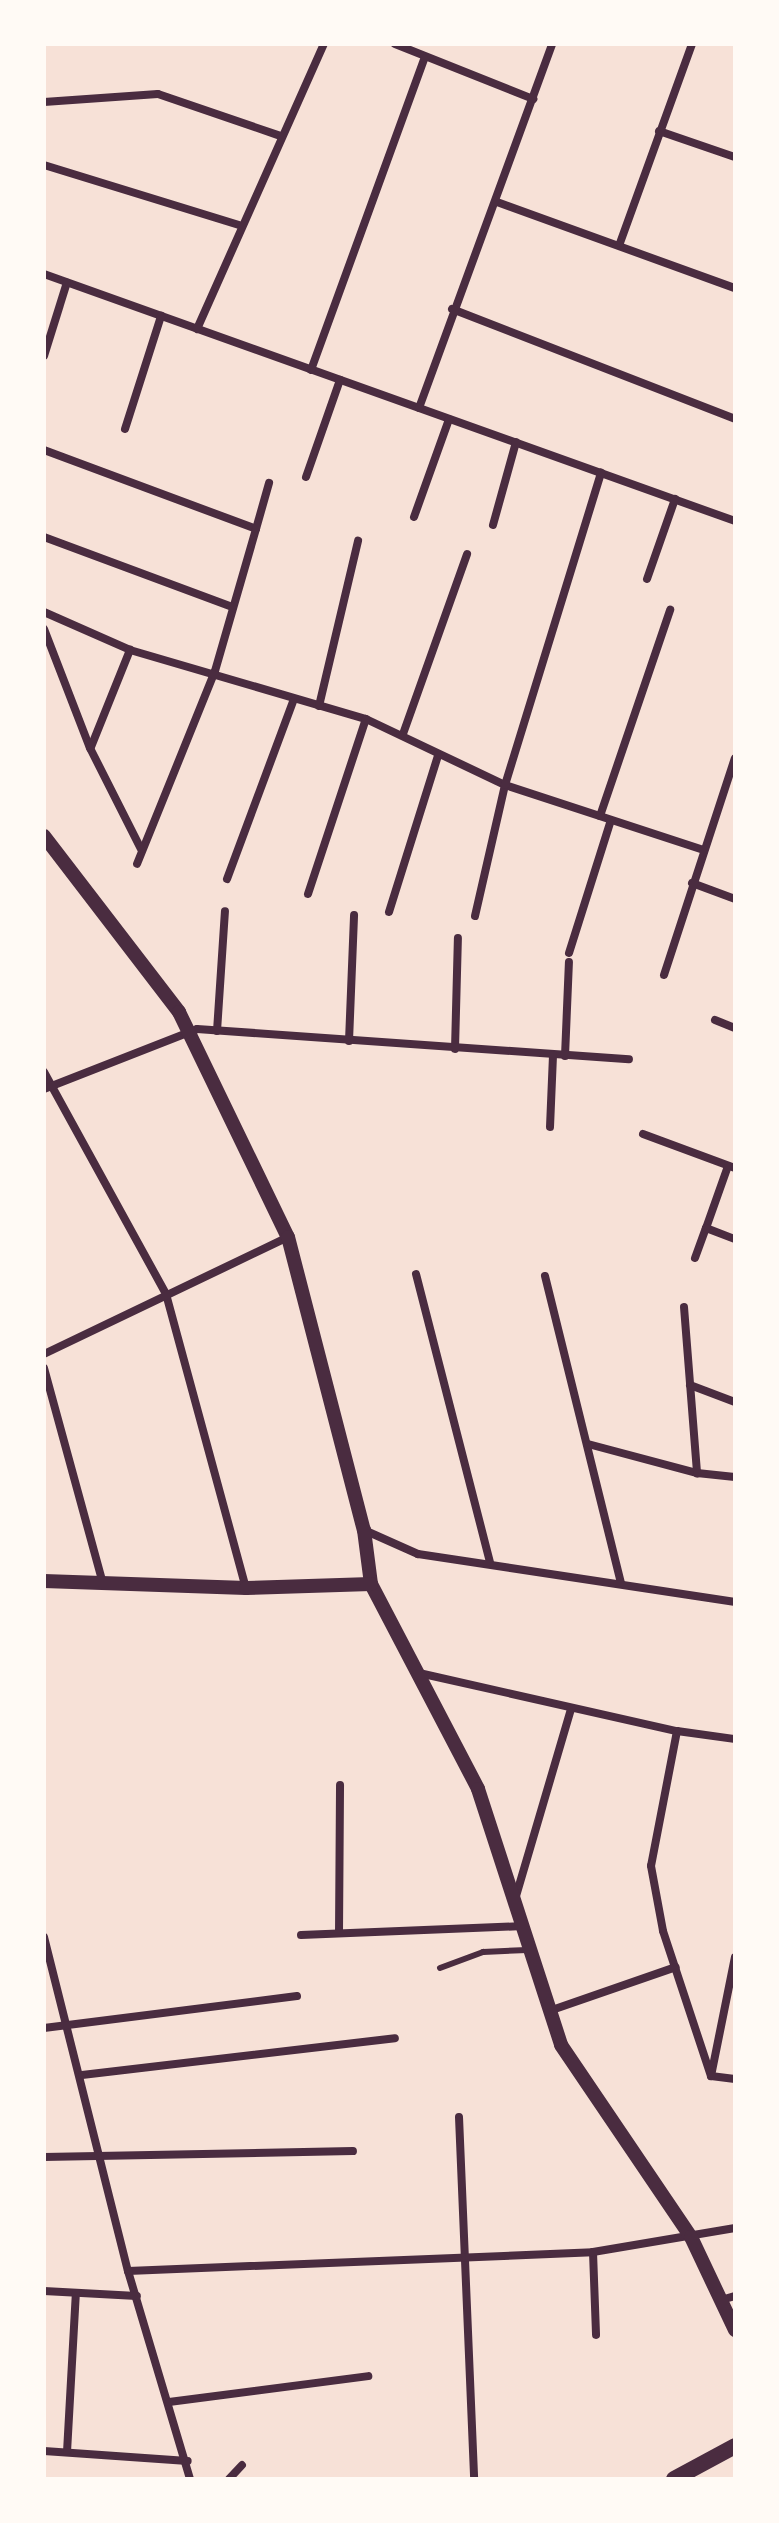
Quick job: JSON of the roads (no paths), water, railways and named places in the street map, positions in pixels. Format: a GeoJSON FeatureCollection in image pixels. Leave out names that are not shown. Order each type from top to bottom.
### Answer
{"type":"FeatureCollection","features":[{"type":"Feature","properties":{"kind":"main road"},"geometry":{"type":"LineString","coordinates":[[674,2479],[735,2446]]}},
{"type":"Feature","properties":{"kind":"street"},"geometry":{"type":"LineString","coordinates":[[197,329],[239,225],[324,44]]}},
{"type":"Feature","properties":{"kind":"street"},"geometry":{"type":"LineString","coordinates":[[395,44],[424,59],[533,99]]}},
{"type":"Feature","properties":{"kind":"street"},"geometry":{"type":"LineString","coordinates":[[419,408],[452,309],[497,202],[552,44]]}},
{"type":"Feature","properties":{"kind":"street"},"geometry":{"type":"LineString","coordinates":[[620,243],[692,44]]}},
{"type":"Feature","properties":{"kind":"street"},"geometry":{"type":"LineString","coordinates":[[311,370],[424,59]]}},
{"type":"Feature","properties":{"kind":"street"},"geometry":{"type":"LineString","coordinates":[[44,102],[158,94],[281,136]]}},
{"type":"Feature","properties":{"kind":"street"},"geometry":{"type":"LineString","coordinates":[[659,131],[735,157]]}},
{"type":"Feature","properties":{"kind":"street"},"geometry":{"type":"LineString","coordinates":[[44,165],[239,225]]}},
{"type":"Feature","properties":{"kind":"street"},"geometry":{"type":"LineString","coordinates":[[497,202],[620,243],[735,288]]}},
{"type":"Feature","properties":{"kind":"street"},"geometry":{"type":"LineString","coordinates":[[44,274],[735,521]]}},
{"type":"Feature","properties":{"kind":"street"},"geometry":{"type":"LineString","coordinates":[[44,356],[67,282]]}},
{"type":"Feature","properties":{"kind":"street"},"geometry":{"type":"LineString","coordinates":[[452,309],[735,419]]}},
{"type":"Feature","properties":{"kind":"street"},"geometry":{"type":"LineString","coordinates":[[125,429],[161,316]]}},
{"type":"Feature","properties":{"kind":"street"},"geometry":{"type":"LineString","coordinates":[[306,477],[340,380]]}},
{"type":"Feature","properties":{"kind":"street"},"geometry":{"type":"LineString","coordinates":[[414,517],[449,419]]}},
{"type":"Feature","properties":{"kind":"street"},"geometry":{"type":"LineString","coordinates":[[493,525],[516,442]]}},
{"type":"Feature","properties":{"kind":"street"},"geometry":{"type":"LineString","coordinates":[[44,450],[256,529]]}},
{"type":"Feature","properties":{"kind":"street"},"geometry":{"type":"LineString","coordinates":[[475,916],[505,785],[601,472]]}},
{"type":"Feature","properties":{"kind":"street"},"geometry":{"type":"LineString","coordinates":[[137,864],[215,671],[269,483]]}},
{"type":"Feature","properties":{"kind":"street"},"geometry":{"type":"LineString","coordinates":[[647,579],[675,499]]}},
{"type":"Feature","properties":{"kind":"street"},"geometry":{"type":"LineString","coordinates":[[44,537],[232,607]]}},
{"type":"Feature","properties":{"kind":"street"},"geometry":{"type":"LineString","coordinates":[[319,706],[358,541]]}},
{"type":"Feature","properties":{"kind":"street"},"geometry":{"type":"LineString","coordinates":[[403,734],[467,554]]}},
{"type":"Feature","properties":{"kind":"street"},"geometry":{"type":"LineString","coordinates":[[600,816],[670,610]]}},
{"type":"Feature","properties":{"kind":"street"},"geometry":{"type":"LineString","coordinates":[[44,612],[130,650],[215,671],[293,702],[366,719],[403,734],[438,756],[505,785],[704,850]]}},
{"type":"Feature","properties":{"kind":"street"},"geometry":{"type":"LineString","coordinates":[[44,629],[90,748],[141,849]]}},
{"type":"Feature","properties":{"kind":"street"},"geometry":{"type":"LineString","coordinates":[[90,748],[130,650]]}},
{"type":"Feature","properties":{"kind":"street"},"geometry":{"type":"LineString","coordinates":[[227,879],[293,702]]}},
{"type":"Feature","properties":{"kind":"street"},"geometry":{"type":"LineString","coordinates":[[308,894],[366,719]]}},
{"type":"Feature","properties":{"kind":"street"},"geometry":{"type":"LineString","coordinates":[[389,912],[438,756]]}},
{"type":"Feature","properties":{"kind":"street"},"geometry":{"type":"LineString","coordinates":[[664,975],[735,758]]}},
{"type":"Feature","properties":{"kind":"street"},"geometry":{"type":"LineString","coordinates":[[565,1056],[569,958],[611,820]]}},
{"type":"Feature","properties":{"kind":"street"},"geometry":{"type":"LineString","coordinates":[[45,841],[190,1031],[288,1237],[364,1530],[371,1584],[414,1672],[478,1789],[547,2011],[588,2090],[691,2237],[728,2298],[735,2330]]}},
{"type":"Feature","properties":{"kind":"street"},"geometry":{"type":"LineString","coordinates":[[692,883],[735,899]]}},
{"type":"Feature","properties":{"kind":"street"},"geometry":{"type":"LineString","coordinates":[[217,1031],[225,911]]}},
{"type":"Feature","properties":{"kind":"street"},"geometry":{"type":"LineString","coordinates":[[349,1041],[354,915]]}},
{"type":"Feature","properties":{"kind":"street"},"geometry":{"type":"LineString","coordinates":[[455,1049],[458,938]]}},
{"type":"Feature","properties":{"kind":"street"},"geometry":{"type":"LineString","coordinates":[[715,1020],[735,1028]]}},
{"type":"Feature","properties":{"kind":"street"},"geometry":{"type":"LineString","coordinates":[[48,1087],[190,1031],[629,1059]]}},
{"type":"Feature","properties":{"kind":"street"},"geometry":{"type":"LineString","coordinates":[[550,1127],[553,1055]]}},
{"type":"Feature","properties":{"kind":"street"},"geometry":{"type":"LineString","coordinates":[[44,1072],[48,1087],[166,1294],[246,1588]]}},
{"type":"Feature","properties":{"kind":"street"},"geometry":{"type":"LineString","coordinates":[[643,1134],[731,1167],[695,1258]]}},
{"type":"Feature","properties":{"kind":"street"},"geometry":{"type":"LineString","coordinates":[[706,1228],[735,1239]]}},
{"type":"Feature","properties":{"kind":"street"},"geometry":{"type":"LineString","coordinates":[[44,1354],[288,1237]]}},
{"type":"Feature","properties":{"kind":"street"},"geometry":{"type":"LineString","coordinates":[[416,1274],[490,1562]]}},
{"type":"Feature","properties":{"kind":"street"},"geometry":{"type":"LineString","coordinates":[[545,1276],[621,1584]]}},
{"type":"Feature","properties":{"kind":"street"},"geometry":{"type":"LineString","coordinates":[[684,1307],[697,1473]]}},
{"type":"Feature","properties":{"kind":"street"},"geometry":{"type":"LineString","coordinates":[[44,1368],[102,1580]]}},
{"type":"Feature","properties":{"kind":"street"},"geometry":{"type":"LineString","coordinates":[[690,1385],[735,1402]]}},
{"type":"Feature","properties":{"kind":"street"},"geometry":{"type":"LineString","coordinates":[[588,1444],[697,1473],[735,1477]]}},
{"type":"Feature","properties":{"kind":"street"},"geometry":{"type":"LineString","coordinates":[[364,1530],[418,1554],[490,1562],[735,1602]]}},
{"type":"Feature","properties":{"kind":"street"},"geometry":{"type":"LineString","coordinates":[[44,1581],[102,1580],[246,1588],[371,1584]]}},
{"type":"Feature","properties":{"kind":"street"},"geometry":{"type":"LineString","coordinates":[[414,1672],[571,1709],[677,1731],[735,1739]]}},
{"type":"Feature","properties":{"kind":"street"},"geometry":{"type":"LineString","coordinates":[[513,1904],[571,1709]]}},
{"type":"Feature","properties":{"kind":"street"},"geometry":{"type":"LineString","coordinates":[[677,1731],[651,1866],[663,1931],[711,2076]]}},
{"type":"Feature","properties":{"kind":"street"},"geometry":{"type":"LineString","coordinates":[[339,1933],[340,1785]]}},
{"type":"Feature","properties":{"kind":"street"},"geometry":{"type":"LineString","coordinates":[[301,1935],[523,1926]]}},
{"type":"Feature","properties":{"kind":"street"},"geometry":{"type":"LineString","coordinates":[[44,1937],[65,2028],[82,2075],[128,2271],[188,2461],[190,2479]]}},
{"type":"Feature","properties":{"kind":"street"},"geometry":{"type":"LineString","coordinates":[[711,2076],[735,1957]]}},
{"type":"Feature","properties":{"kind":"street"},"geometry":{"type":"LineString","coordinates":[[547,2011],[676,1967]]}},
{"type":"Feature","properties":{"kind":"street"},"geometry":{"type":"LineString","coordinates":[[44,2028],[65,2028],[297,1996]]}},
{"type":"Feature","properties":{"kind":"street"},"geometry":{"type":"LineString","coordinates":[[82,2075],[395,2038]]}},
{"type":"Feature","properties":{"kind":"street"},"geometry":{"type":"LineString","coordinates":[[711,2076],[735,2079]]}},
{"type":"Feature","properties":{"kind":"street"},"geometry":{"type":"LineString","coordinates":[[459,2117],[474,2479]]}},
{"type":"Feature","properties":{"kind":"street"},"geometry":{"type":"LineString","coordinates":[[44,2157],[353,2151]]}},
{"type":"Feature","properties":{"kind":"street"},"geometry":{"type":"LineString","coordinates":[[128,2271],[593,2252],[735,2228]]}},
{"type":"Feature","properties":{"kind":"street"},"geometry":{"type":"LineString","coordinates":[[593,2252],[596,2335]]}},
{"type":"Feature","properties":{"kind":"street"},"geometry":{"type":"LineString","coordinates":[[44,2291],[137,2296]]}},
{"type":"Feature","properties":{"kind":"street"},"geometry":{"type":"LineString","coordinates":[[67,2452],[76,2293]]}},
{"type":"Feature","properties":{"kind":"street"},"geometry":{"type":"LineString","coordinates":[[169,2402],[368,2376]]}},
{"type":"Feature","properties":{"kind":"street"},"geometry":{"type":"LineString","coordinates":[[44,2451],[188,2461]]}},
{"type":"Feature","properties":{"kind":"street"},"geometry":{"type":"LineString","coordinates":[[229,2479],[242,2465]]}},
{"type":"Feature","properties":{"kind":"lane"},"geometry":{"type":"LineString","coordinates":[[440,1968],[483,1952],[527,1950]]}}]}
